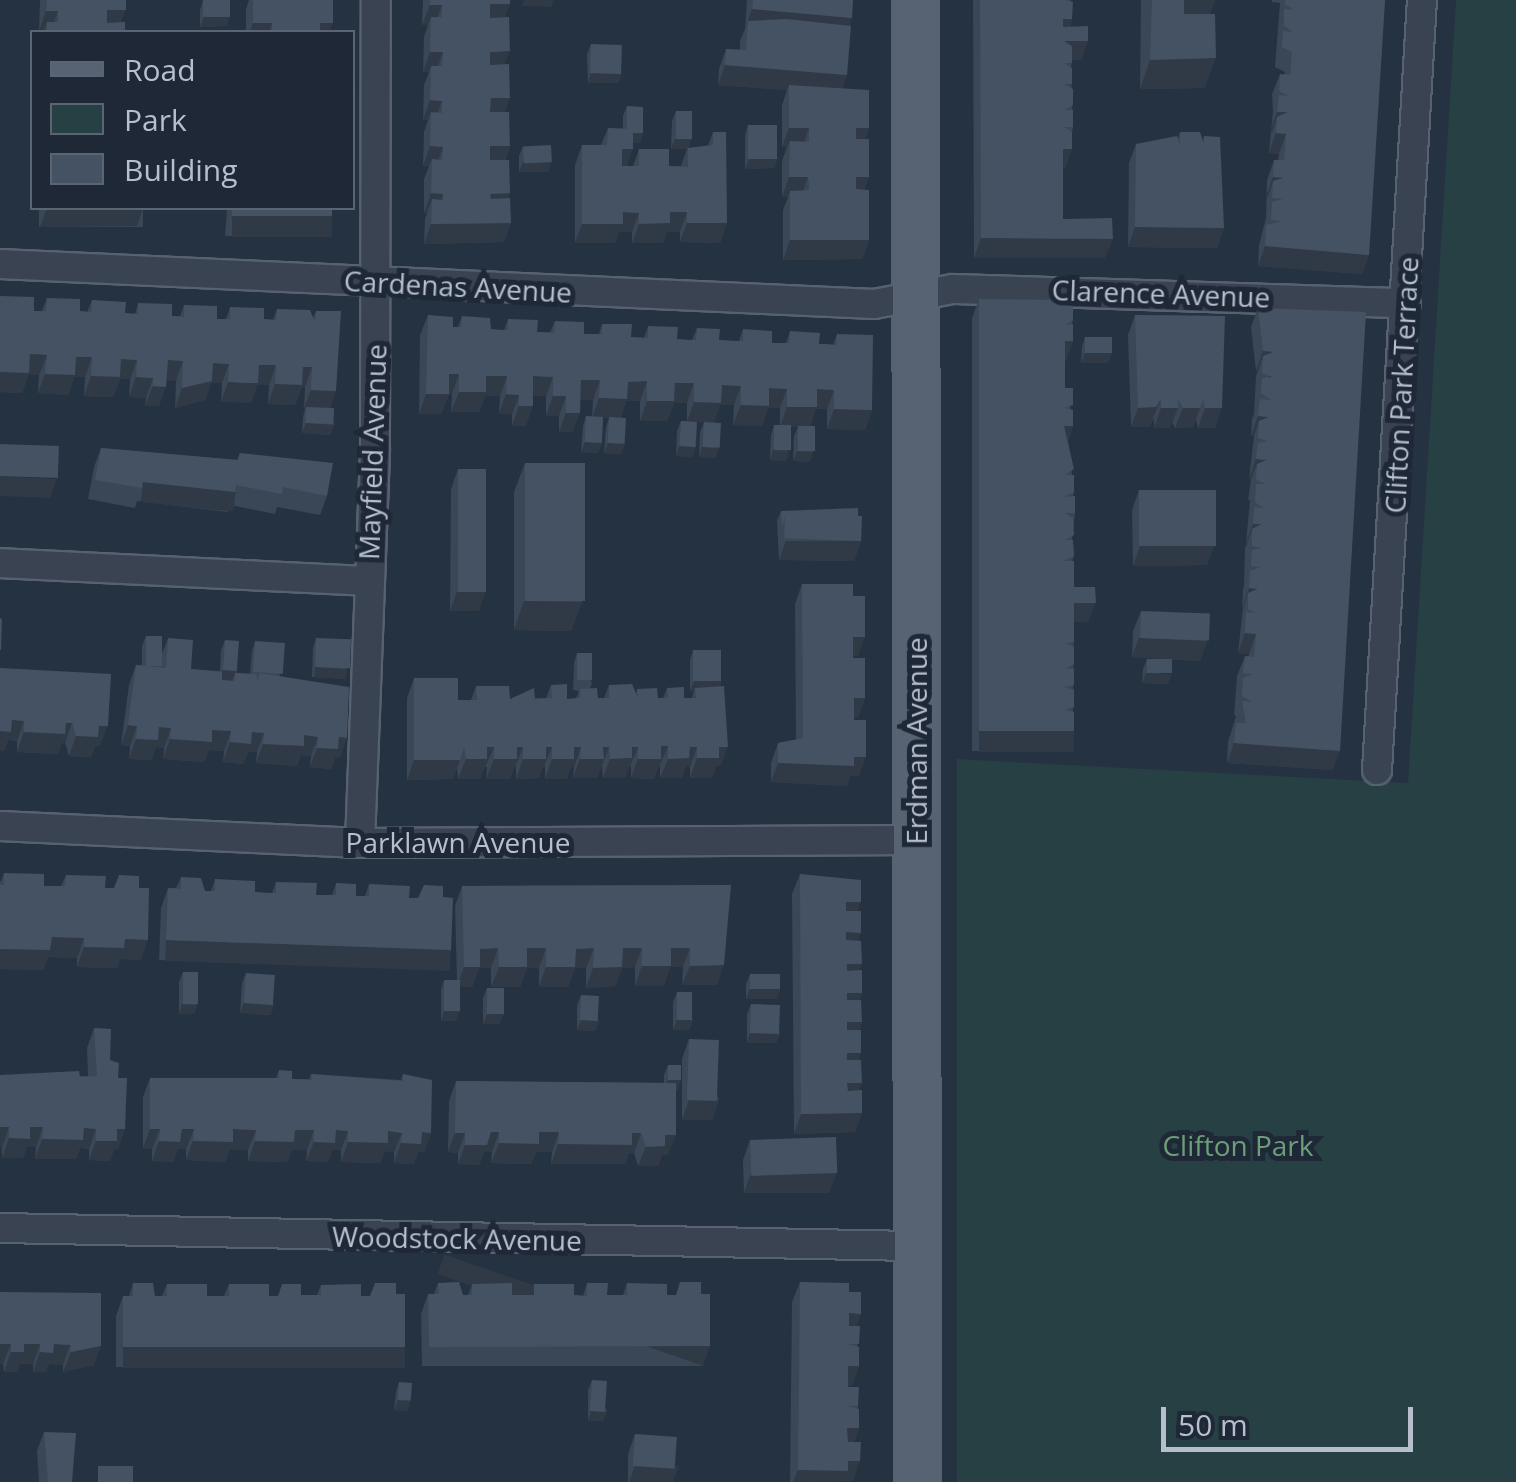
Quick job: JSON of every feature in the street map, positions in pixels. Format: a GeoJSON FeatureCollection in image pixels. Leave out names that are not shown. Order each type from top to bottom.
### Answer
{"type":"FeatureCollection","features":[{"type":"Feature","properties":{"kind":"main road","name":"Erdman Avenue"},"geometry":{"type":"LineString","coordinates":[[915,0],[918,1482]]}},
{"type":"Feature","properties":{"kind":"street","name":"Mayfield Avenue"},"geometry":{"type":"LineString","coordinates":[[360,843],[378,282],[376,0]]}},
{"type":"Feature","properties":{"kind":"street","name":"Clifton Park Terrace"},"geometry":{"type":"LineString","coordinates":[[1377,770],[1422,0]]}},
{"type":"Feature","properties":{"kind":"street","name":"Cardenas Avenue"},"geometry":{"type":"LineString","coordinates":[[0,264],[874,304],[915,294]]}},
{"type":"Feature","properties":{"kind":"street","name":"Clarence Avenue"},"geometry":{"type":"LineString","coordinates":[[915,294],[1121,291],[1406,302]]}},
{"type":"Feature","properties":{"kind":"street"},"geometry":{"type":"LineString","coordinates":[[0,563],[367,582]]}},
{"type":"Feature","properties":{"kind":"street","name":"Parklawn Avenue"},"geometry":{"type":"LineString","coordinates":[[0,826],[360,843],[917,840]]}},
{"type":"Feature","properties":{"kind":"street","name":"Woodstock Avenue"},"geometry":{"type":"LineString","coordinates":[[0,1228],[915,1246]]}},
{"type":"Feature","properties":{"kind":"green space","name":"Clifton Park"},"geometry":{"type":"Polygon","coordinates":[[[1456,0],[1516,0],[1516,1482],[957,1482],[957,759],[1408,783],[1456,0]]]}},
{"type":"Feature","properties":{"kind":"building"},"geometry":{"type":"Polygon","coordinates":[[[47,0],[126,0],[126,10],[107,10],[107,23],[125,22],[125,30],[47,30],[47,22],[58,22],[58,11],[46,11],[47,0]]]}},
{"type":"Feature","properties":{"kind":"building"},"geometry":{"type":"Polygon","coordinates":[[[203,0],[230,0],[230,17],[203,17],[203,0]]]}},
{"type":"Feature","properties":{"kind":"building"},"geometry":{"type":"Polygon","coordinates":[[[253,0],[333,0],[333,23],[320,23],[320,30],[272,30],[272,23],[253,23],[253,0]]]}},
{"type":"Feature","properties":{"kind":"building"},"geometry":{"type":"Polygon","coordinates":[[[430,0],[510,0],[510,4],[490,4],[490,18],[509,17],[510,51],[490,52],[490,65],[509,64],[510,98],[491,98],[490,112],[509,112],[510,146],[490,146],[490,160],[509,160],[510,193],[490,194],[491,199],[510,198],[511,223],[431,224],[432,199],[443,200],[443,194],[431,193],[432,159],[442,160],[443,147],[430,146],[431,112],[442,113],[442,101],[430,100],[431,66],[442,66],[443,52],[430,52],[431,17],[442,17],[442,5],[430,5],[430,0]]]}},
{"type":"Feature","properties":{"kind":"building"},"geometry":{"type":"Polygon","coordinates":[[[753,0],[853,0],[852,18],[752,9],[753,0]]]}},
{"type":"Feature","properties":{"kind":"building"},"geometry":{"type":"Polygon","coordinates":[[[980,0],[1065,0],[1073,2],[1072,19],[1063,19],[1063,27],[1088,26],[1088,41],[1064,41],[1072,46],[1072,63],[1064,63],[1072,68],[1072,84],[1064,84],[1073,89],[1073,105],[1064,110],[1073,110],[1073,127],[1064,127],[1072,132],[1072,149],[1063,149],[1063,219],[1112,218],[1113,239],[981,238],[980,0]]]}},
{"type":"Feature","properties":{"kind":"building"},"geometry":{"type":"Polygon","coordinates":[[[1152,0],[1184,0],[1184,14],[1215,14],[1216,58],[1150,60],[1152,0]]]}},
{"type":"Feature","properties":{"kind":"building"},"geometry":{"type":"Polygon","coordinates":[[[1285,0],[1385,0],[1369,255],[1265,246],[1266,225],[1281,221],[1271,220],[1272,202],[1283,199],[1272,198],[1273,181],[1284,178],[1273,177],[1274,160],[1284,160],[1286,134],[1276,133],[1277,117],[1288,112],[1277,112],[1279,95],[1289,96],[1279,91],[1280,74],[1290,75],[1292,52],[1282,47],[1283,31],[1293,32],[1284,26],[1284,9],[1294,10],[1285,0]]]}},
{"type":"Feature","properties":{"kind":"building"},"geometry":{"type":"Polygon","coordinates":[[[787,19],[851,26],[847,75],[725,65],[726,49],[746,50],[748,21],[787,19]]]}},
{"type":"Feature","properties":{"kind":"building"},"geometry":{"type":"Polygon","coordinates":[[[591,44],[622,45],[621,74],[590,73],[591,44]]]}},
{"type":"Feature","properties":{"kind":"building"},"geometry":{"type":"Polygon","coordinates":[[[789,85],[869,90],[869,128],[856,128],[856,139],[869,139],[869,177],[856,177],[856,189],[869,190],[869,240],[790,240],[790,191],[809,190],[809,184],[808,177],[789,177],[790,141],[809,142],[809,128],[789,128],[789,85]]]}},
{"type":"Feature","properties":{"kind":"building"},"geometry":{"type":"Polygon","coordinates":[[[627,106],[643,107],[643,133],[627,129],[627,106]]]}},
{"type":"Feature","properties":{"kind":"building"},"geometry":{"type":"Polygon","coordinates":[[[676,111],[692,111],[692,139],[676,139],[676,111]]]}},
{"type":"Feature","properties":{"kind":"building"},"geometry":{"type":"Polygon","coordinates":[[[748,125],[777,125],[777,159],[748,159],[748,125]]]}},
{"type":"Feature","properties":{"kind":"building"},"geometry":{"type":"Polygon","coordinates":[[[608,128],[633,129],[633,149],[622,149],[622,166],[639,166],[639,149],[669,149],[669,166],[688,167],[688,148],[713,145],[713,132],[726,132],[727,223],[687,223],[687,212],[670,212],[670,223],[639,224],[639,213],[623,212],[623,224],[582,224],[582,145],[607,145],[608,128]]]}},
{"type":"Feature","properties":{"kind":"building"},"geometry":{"type":"Polygon","coordinates":[[[1180,132],[1200,132],[1204,144],[1204,136],[1220,137],[1224,228],[1135,227],[1136,144],[1177,136],[1180,145],[1180,132]]]}},
{"type":"Feature","properties":{"kind":"building"},"geometry":{"type":"Polygon","coordinates":[[[551,145],[552,162],[524,163],[523,146],[551,145]]]}},
{"type":"Feature","properties":{"kind":"building"},"geometry":{"type":"Polygon","coordinates":[[[232,210],[332,210],[332,216],[232,216],[232,210]]]}},
{"type":"Feature","properties":{"kind":"building"},"geometry":{"type":"Polygon","coordinates":[[[0,296],[34,297],[34,311],[46,311],[47,298],[80,299],[80,311],[91,312],[92,300],[126,302],[125,313],[138,314],[138,303],[172,304],[172,316],[184,317],[184,305],[217,306],[217,319],[230,319],[230,307],[264,308],[264,319],[276,320],[277,309],[310,310],[315,322],[316,311],[341,311],[336,391],[311,390],[312,367],[303,367],[302,385],[275,384],[276,365],[259,365],[258,383],[244,383],[228,382],[229,364],[213,363],[212,381],[182,388],[183,361],[168,360],[166,387],[153,386],[153,378],[136,377],[137,360],[121,359],[120,377],[91,376],[92,357],[76,357],[75,375],[45,374],[47,355],[37,354],[30,354],[29,373],[0,372],[0,296]]]}},
{"type":"Feature","properties":{"kind":"building"},"geometry":{"type":"Polygon","coordinates":[[[979,299],[1073,300],[1073,320],[1065,325],[1073,324],[1073,341],[1065,341],[1065,388],[1073,388],[1073,405],[1064,408],[1073,410],[1073,426],[1064,426],[1074,469],[1065,475],[1074,475],[1074,492],[1064,497],[1075,496],[1075,513],[1065,513],[1073,518],[1074,535],[1065,540],[1073,540],[1074,556],[1064,561],[1074,561],[1074,587],[1095,587],[1096,603],[1074,603],[1074,642],[1065,643],[1074,647],[1074,664],[1065,669],[1074,669],[1074,685],[1064,687],[1074,690],[1074,707],[1065,710],[1074,712],[1074,731],[979,731],[979,299]]]}},
{"type":"Feature","properties":{"kind":"building"},"geometry":{"type":"Polygon","coordinates":[[[1258,308],[1366,312],[1340,751],[1234,743],[1236,723],[1246,723],[1242,701],[1252,702],[1242,696],[1243,678],[1253,674],[1243,673],[1245,656],[1254,657],[1256,634],[1245,633],[1246,612],[1256,613],[1248,609],[1248,593],[1258,589],[1249,588],[1250,571],[1260,567],[1251,566],[1252,550],[1261,548],[1252,546],[1252,529],[1262,524],[1253,524],[1254,507],[1263,508],[1255,502],[1256,484],[1266,484],[1256,480],[1257,464],[1267,460],[1256,459],[1258,443],[1268,441],[1258,438],[1259,421],[1269,417],[1258,416],[1260,399],[1271,400],[1261,393],[1262,378],[1272,377],[1262,373],[1263,356],[1273,352],[1263,351],[1258,308]]]}},
{"type":"Feature","properties":{"kind":"building"},"geometry":{"type":"Polygon","coordinates":[[[428,315],[453,317],[453,327],[461,327],[462,316],[490,318],[491,329],[498,330],[508,330],[508,319],[538,320],[537,332],[554,333],[555,321],[584,322],[584,334],[602,334],[602,324],[632,324],[631,337],[648,338],[648,326],[678,327],[677,339],[686,340],[696,340],[697,328],[720,329],[719,340],[734,341],[743,341],[743,329],[772,331],[772,343],[789,343],[790,331],[820,333],[819,344],[836,345],[837,334],[873,335],[872,410],[834,409],[834,390],[817,389],[817,407],[787,407],[787,389],[769,388],[769,406],[741,405],[741,386],[722,385],[721,403],[694,402],[694,383],[675,383],[674,401],[647,401],[647,381],[628,382],[627,399],[599,398],[600,380],[581,380],[580,413],[566,413],[566,396],[553,396],[553,377],[533,376],[533,406],[519,406],[519,395],[506,394],[507,376],[486,376],[486,392],[459,392],[459,374],[449,374],[449,394],[426,394],[428,315]]]}},
{"type":"Feature","properties":{"kind":"building"},"geometry":{"type":"Polygon","coordinates":[[[1135,315],[1225,316],[1222,408],[1205,408],[1203,399],[1200,408],[1183,408],[1178,399],[1178,408],[1161,408],[1161,399],[1156,407],[1138,408],[1135,315]]]}},
{"type":"Feature","properties":{"kind":"building"},"geometry":{"type":"Polygon","coordinates":[[[1085,337],[1112,337],[1112,353],[1085,353],[1085,337]]]}},
{"type":"Feature","properties":{"kind":"building"},"geometry":{"type":"Polygon","coordinates":[[[306,407],[334,408],[333,424],[305,423],[306,407]]]}},
{"type":"Feature","properties":{"kind":"building"},"geometry":{"type":"Polygon","coordinates":[[[586,416],[603,417],[602,443],[585,442],[586,416]]]}},
{"type":"Feature","properties":{"kind":"building"},"geometry":{"type":"Polygon","coordinates":[[[609,417],[626,418],[625,444],[608,443],[609,417]]]}},
{"type":"Feature","properties":{"kind":"building"},"geometry":{"type":"Polygon","coordinates":[[[681,421],[697,422],[695,447],[679,446],[681,421]]]}},
{"type":"Feature","properties":{"kind":"building"},"geometry":{"type":"Polygon","coordinates":[[[704,422],[721,423],[720,448],[703,447],[704,422]]]}},
{"type":"Feature","properties":{"kind":"building"},"geometry":{"type":"Polygon","coordinates":[[[774,425],[791,425],[791,450],[774,450],[774,425]]]}},
{"type":"Feature","properties":{"kind":"building"},"geometry":{"type":"Polygon","coordinates":[[[798,426],[815,426],[815,451],[798,451],[798,426]]]}},
{"type":"Feature","properties":{"kind":"building"},"geometry":{"type":"Polygon","coordinates":[[[0,444],[59,446],[58,478],[0,476],[0,444]]]}},
{"type":"Feature","properties":{"kind":"building"},"geometry":{"type":"Polygon","coordinates":[[[101,448],[238,460],[240,453],[333,463],[327,496],[283,487],[282,494],[236,485],[235,492],[143,482],[142,488],[95,480],[101,448]]]}},
{"type":"Feature","properties":{"kind":"building"},"geometry":{"type":"Polygon","coordinates":[[[525,463],[585,463],[585,601],[525,601],[525,463]]]}},
{"type":"Feature","properties":{"kind":"building"},"geometry":{"type":"Polygon","coordinates":[[[458,469],[486,469],[486,592],[458,592],[458,469]]]}},
{"type":"Feature","properties":{"kind":"building"},"geometry":{"type":"Polygon","coordinates":[[[1139,490],[1216,490],[1216,546],[1139,546],[1139,490]]]}},
{"type":"Feature","properties":{"kind":"building"},"geometry":{"type":"Polygon","coordinates":[[[858,508],[858,516],[785,517],[782,527],[781,511],[858,508]]]}},
{"type":"Feature","properties":{"kind":"building"},"geometry":{"type":"Polygon","coordinates":[[[785,513],[862,516],[861,541],[784,538],[785,513]]]}},
{"type":"Feature","properties":{"kind":"building"},"geometry":{"type":"Polygon","coordinates":[[[802,584],[853,584],[853,596],[865,596],[865,637],[853,637],[853,658],[865,658],[865,698],[854,698],[854,720],[866,720],[866,757],[854,757],[854,766],[778,763],[778,743],[803,738],[802,584]]]}},
{"type":"Feature","properties":{"kind":"building"},"geometry":{"type":"Polygon","coordinates":[[[1141,611],[1210,613],[1209,640],[1140,638],[1141,611]]]}},
{"type":"Feature","properties":{"kind":"building"},"geometry":{"type":"Polygon","coordinates":[[[146,636],[162,636],[162,666],[146,666],[146,636]]]}},
{"type":"Feature","properties":{"kind":"building"},"geometry":{"type":"Polygon","coordinates":[[[168,638],[193,640],[191,669],[222,672],[222,680],[234,681],[235,673],[256,674],[258,681],[259,673],[349,687],[347,738],[339,737],[338,749],[317,748],[318,737],[304,735],[304,746],[263,744],[264,733],[252,732],[251,744],[230,742],[231,731],[212,730],[212,742],[170,739],[171,728],[159,727],[158,740],[136,739],[137,726],[128,725],[136,665],[166,668],[168,638]]]}},
{"type":"Feature","properties":{"kind":"building"},"geometry":{"type":"Polygon","coordinates":[[[316,638],[351,639],[350,668],[315,667],[316,638]]]}},
{"type":"Feature","properties":{"kind":"building"},"geometry":{"type":"Polygon","coordinates":[[[225,640],[239,641],[237,671],[223,670],[225,640]]]}},
{"type":"Feature","properties":{"kind":"building"},"geometry":{"type":"Polygon","coordinates":[[[255,641],[285,643],[283,674],[253,672],[255,641]]]}},
{"type":"Feature","properties":{"kind":"building"},"geometry":{"type":"Polygon","coordinates":[[[693,650],[721,650],[721,681],[693,681],[693,650]]]}},
{"type":"Feature","properties":{"kind":"building"},"geometry":{"type":"Polygon","coordinates":[[[577,653],[592,653],[592,680],[577,680],[577,653]]]}},
{"type":"Feature","properties":{"kind":"building"},"geometry":{"type":"Polygon","coordinates":[[[1147,659],[1172,659],[1172,673],[1147,673],[1147,659]]]}},
{"type":"Feature","properties":{"kind":"building"},"geometry":{"type":"Polygon","coordinates":[[[0,668],[111,674],[108,726],[99,726],[98,737],[76,736],[72,723],[66,723],[65,734],[24,732],[24,721],[12,720],[11,732],[0,731],[0,668]]]}},
{"type":"Feature","properties":{"kind":"building"},"geometry":{"type":"Polygon","coordinates":[[[414,678],[458,678],[458,700],[477,700],[476,686],[509,686],[510,699],[534,688],[535,699],[552,698],[551,685],[567,684],[567,699],[580,698],[580,689],[597,688],[598,698],[609,698],[609,685],[632,684],[638,698],[637,689],[657,688],[658,698],[668,698],[667,688],[684,687],[684,698],[696,698],[695,688],[724,686],[728,747],[719,747],[719,758],[697,758],[697,747],[690,747],[689,758],[668,759],[668,746],[661,746],[661,759],[638,759],[638,747],[632,747],[632,758],[610,759],[609,747],[603,747],[604,759],[580,759],[581,747],[574,747],[574,759],[552,759],[552,747],[546,747],[546,759],[523,759],[523,747],[517,747],[517,759],[494,759],[494,747],[487,747],[487,759],[466,759],[464,747],[460,760],[414,760],[414,678]]]}},
{"type":"Feature","properties":{"kind":"building"},"geometry":{"type":"Polygon","coordinates":[[[4,873],[44,874],[44,886],[65,886],[66,875],[106,876],[105,888],[114,888],[119,875],[139,876],[139,888],[149,888],[148,940],[125,939],[124,948],[84,947],[84,938],[52,937],[50,950],[0,949],[0,885],[4,885],[4,873]]]}},
{"type":"Feature","properties":{"kind":"building"},"geometry":{"type":"Polygon","coordinates":[[[800,874],[861,880],[861,902],[846,902],[846,911],[861,911],[861,933],[846,932],[846,940],[861,941],[862,964],[847,964],[847,971],[862,970],[862,993],[847,993],[847,1000],[861,1000],[862,1022],[847,1022],[847,1030],[861,1030],[861,1053],[847,1053],[847,1060],[861,1060],[862,1083],[847,1083],[848,1091],[862,1090],[862,1113],[801,1114],[800,874]]]}},
{"type":"Feature","properties":{"kind":"building"},"geometry":{"type":"Polygon","coordinates":[[[181,877],[201,878],[205,891],[215,891],[215,879],[255,881],[255,892],[264,893],[276,893],[276,882],[317,883],[316,895],[336,895],[336,883],[356,884],[356,896],[369,896],[369,884],[410,886],[409,898],[418,898],[424,885],[443,886],[443,897],[453,898],[451,950],[166,940],[168,888],[181,889],[181,877]]]}},
{"type":"Feature","properties":{"kind":"building"},"geometry":{"type":"Polygon","coordinates":[[[731,885],[724,965],[690,966],[690,948],[671,948],[671,966],[642,966],[642,948],[623,948],[622,967],[593,968],[594,948],[576,949],[575,967],[546,967],[546,948],[527,948],[527,967],[499,967],[498,948],[480,949],[480,967],[464,967],[462,886],[731,885]]]}},
{"type":"Feature","properties":{"kind":"building"},"geometry":{"type":"Polygon","coordinates":[[[183,972],[198,972],[198,1004],[183,1004],[183,972]]]}},
{"type":"Feature","properties":{"kind":"building"},"geometry":{"type":"Polygon","coordinates":[[[246,973],[275,975],[273,1005],[244,1003],[246,973]]]}},
{"type":"Feature","properties":{"kind":"building"},"geometry":{"type":"Polygon","coordinates":[[[750,974],[780,974],[780,989],[750,989],[750,974]]]}},
{"type":"Feature","properties":{"kind":"building"},"geometry":{"type":"Polygon","coordinates":[[[444,980],[460,980],[460,1011],[444,1011],[444,980]]]}},
{"type":"Feature","properties":{"kind":"building"},"geometry":{"type":"Polygon","coordinates":[[[487,988],[504,988],[504,1014],[487,1014],[487,988]]]}},
{"type":"Feature","properties":{"kind":"building"},"geometry":{"type":"Polygon","coordinates":[[[677,992],[692,992],[692,1020],[677,1020],[677,992]]]}},
{"type":"Feature","properties":{"kind":"building"},"geometry":{"type":"Polygon","coordinates":[[[581,995],[599,996],[598,1021],[580,1020],[581,995]]]}},
{"type":"Feature","properties":{"kind":"building"},"geometry":{"type":"Polygon","coordinates":[[[751,1004],[780,1005],[779,1034],[750,1033],[751,1004]]]}},
{"type":"Feature","properties":{"kind":"building"},"geometry":{"type":"Polygon","coordinates":[[[94,1028],[111,1029],[110,1060],[119,1063],[118,1078],[127,1078],[125,1129],[117,1129],[117,1141],[96,1141],[96,1129],[84,1128],[83,1140],[42,1139],[43,1127],[30,1127],[30,1139],[9,1138],[9,1127],[0,1127],[0,1075],[79,1071],[80,1077],[97,1076],[94,1028]]]}},
{"type":"Feature","properties":{"kind":"building"},"geometry":{"type":"Polygon","coordinates":[[[689,1039],[719,1040],[717,1101],[687,1100],[689,1039]]]}},
{"type":"Feature","properties":{"kind":"building"},"geometry":{"type":"Polygon","coordinates":[[[668,1065],[681,1065],[681,1080],[668,1080],[668,1065]]]}},
{"type":"Feature","properties":{"kind":"building"},"geometry":{"type":"Polygon","coordinates":[[[279,1070],[292,1071],[292,1079],[312,1080],[311,1074],[403,1081],[403,1074],[432,1080],[431,1133],[422,1132],[421,1144],[401,1143],[402,1133],[388,1131],[388,1143],[348,1142],[348,1131],[336,1130],[335,1143],[314,1142],[314,1130],[295,1130],[294,1142],[255,1141],[256,1130],[233,1129],[233,1142],[193,1141],[194,1129],[182,1129],[180,1142],[159,1141],[160,1129],[150,1129],[150,1078],[279,1078],[279,1070]]]}},
{"type":"Feature","properties":{"kind":"building"},"geometry":{"type":"Polygon","coordinates":[[[456,1081],[676,1083],[676,1135],[665,1135],[665,1146],[646,1147],[641,1133],[632,1133],[632,1145],[558,1144],[559,1132],[539,1132],[539,1144],[499,1143],[499,1132],[491,1132],[487,1145],[465,1145],[465,1133],[455,1133],[456,1081]]]}},
{"type":"Feature","properties":{"kind":"building"},"geometry":{"type":"Polygon","coordinates":[[[836,1137],[837,1173],[751,1176],[750,1140],[836,1137]]]}},
{"type":"Feature","properties":{"kind":"building"},"geometry":{"type":"Polygon","coordinates":[[[459,1282],[463,1295],[472,1295],[472,1284],[512,1283],[512,1295],[534,1295],[534,1284],[574,1284],[574,1295],[587,1296],[587,1283],[608,1283],[607,1295],[627,1295],[627,1283],[667,1284],[667,1295],[676,1295],[680,1282],[701,1282],[701,1294],[710,1294],[710,1346],[429,1347],[428,1294],[439,1294],[438,1283],[459,1282]]]}},
{"type":"Feature","properties":{"kind":"building"},"geometry":{"type":"Polygon","coordinates":[[[800,1282],[849,1283],[849,1292],[861,1292],[861,1314],[849,1313],[849,1326],[860,1326],[859,1344],[848,1344],[859,1347],[859,1366],[848,1366],[848,1387],[859,1387],[858,1406],[848,1406],[859,1409],[859,1428],[847,1428],[848,1442],[861,1442],[860,1461],[848,1461],[848,1471],[798,1470],[800,1282]]]}},
{"type":"Feature","properties":{"kind":"building"},"geometry":{"type":"Polygon","coordinates":[[[133,1283],[153,1283],[155,1296],[167,1296],[167,1284],[207,1284],[207,1296],[229,1296],[229,1284],[269,1284],[269,1296],[278,1296],[282,1284],[301,1284],[301,1295],[321,1295],[321,1285],[361,1284],[361,1296],[370,1296],[375,1283],[396,1283],[396,1294],[405,1294],[405,1347],[123,1347],[123,1296],[133,1296],[133,1283]]]}},
{"type":"Feature","properties":{"kind":"building"},"geometry":{"type":"Polygon","coordinates":[[[0,1292],[101,1293],[101,1346],[71,1352],[70,1345],[54,1344],[53,1353],[40,1352],[40,1344],[24,1344],[24,1352],[11,1352],[11,1344],[0,1344],[0,1292]]]}},
{"type":"Feature","properties":{"kind":"building"},"geometry":{"type":"Polygon","coordinates":[[[592,1380],[607,1381],[605,1412],[590,1411],[592,1380]]]}},
{"type":"Feature","properties":{"kind":"building"},"geometry":{"type":"Polygon","coordinates":[[[399,1382],[412,1383],[411,1401],[398,1400],[399,1382]]]}},
{"type":"Feature","properties":{"kind":"building"},"geometry":{"type":"Polygon","coordinates":[[[44,1432],[76,1433],[72,1482],[48,1482],[44,1432]]]}},
{"type":"Feature","properties":{"kind":"building"},"geometry":{"type":"Polygon","coordinates":[[[635,1434],[677,1437],[675,1469],[633,1466],[635,1434]]]}},
{"type":"Feature","properties":{"kind":"building"},"geometry":{"type":"Polygon","coordinates":[[[98,1466],[133,1466],[133,1482],[98,1482],[98,1466]]]}}]}
